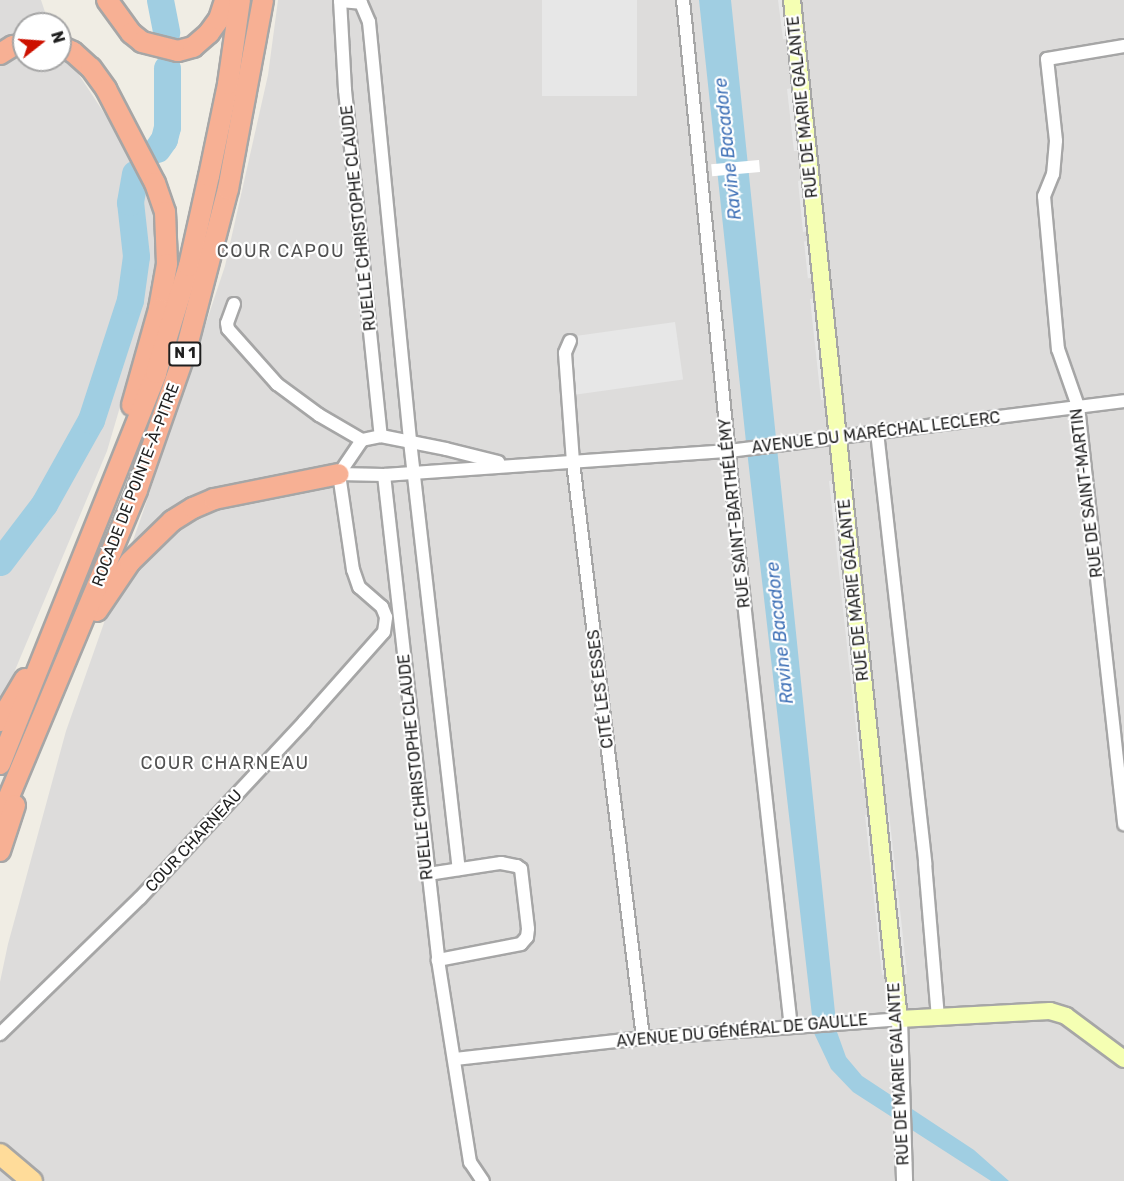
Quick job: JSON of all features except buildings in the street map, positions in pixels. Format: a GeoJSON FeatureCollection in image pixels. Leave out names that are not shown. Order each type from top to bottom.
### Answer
{"type":"FeatureCollection","features":[{"type":"Feature","properties":{"kind":"highway"},"geometry":{"type":"LineString","coordinates":[[107,0],[131,33],[142,42],[178,51],[193,47],[209,33],[219,19],[225,0]]}},
{"type":"Feature","properties":{"kind":"highway","name":"ROCADE DE POINTE-À-PITRE"},"geometry":{"type":"LineString","coordinates":[[0,764],[156,373],[189,266],[228,84],[240,0]]}},
{"type":"Feature","properties":{"kind":"highway","name":"ROCADE DE POINTE-À-PITRE"},"geometry":{"type":"LineString","coordinates":[[0,818],[138,490],[186,350],[228,189],[263,0]]}},
{"type":"Feature","properties":{"kind":"highway"},"geometry":{"type":"LineString","coordinates":[[72,52],[91,68],[106,89],[155,183],[165,212],[168,231],[167,264],[159,309],[109,476],[108,494]]}},
{"type":"Feature","properties":{"kind":"highway"},"geometry":{"type":"LineString","coordinates":[[63,668],[130,562],[172,521],[214,499],[339,474]]}},
{"type":"Feature","properties":{"kind":"highway"},"geometry":{"type":"LineString","coordinates":[[20,791],[71,669],[110,591]]}},
{"type":"Feature","properties":{"kind":"highway"},"geometry":{"type":"LineString","coordinates":[[0,722],[54,630]]}},
{"type":"Feature","properties":{"kind":"highway"},"geometry":{"type":"LineString","coordinates":[[0,851],[53,692]]}},
{"type":"Feature","properties":{"kind":"main road","name":"RUE DE MARIE GALANTE"},"geometry":{"type":"LineString","coordinates":[[792,0],[899,1019]]}},
{"type":"Feature","properties":{"kind":"main road","name":"AVENUE DU GÉNÉRAL DE GAULLE"},"geometry":{"type":"LineString","coordinates":[[899,1019],[1050,1011],[1066,1016],[1124,1059]]}},
{"type":"Feature","properties":{"kind":"main road"},"geometry":{"type":"LineString","coordinates":[[0,1154],[32,1181]]}},
{"type":"Feature","properties":{"kind":"street","name":"RUE SAINT-BARTHÉLÉMY"},"geometry":{"type":"LineString","coordinates":[[682,0],[735,451],[796,1026]]}},
{"type":"Feature","properties":{"kind":"street","name":"RUELLE CHRISTOPHE CLAUDE"},"geometry":{"type":"LineString","coordinates":[[340,1],[345,90],[381,436]]}},
{"type":"Feature","properties":{"kind":"street"},"geometry":{"type":"LineString","coordinates":[[340,1],[361,3],[369,22],[410,441],[459,869]]}},
{"type":"Feature","properties":{"kind":"street","name":"RUE DE SAINT-MARTIN"},"geometry":{"type":"LineString","coordinates":[[1124,46],[1047,58],[1056,141],[1053,174],[1044,196],[1058,349],[1078,406],[1124,824]]}},
{"type":"Feature","properties":{"kind":"street"},"geometry":{"type":"LineString","coordinates":[[234,304],[226,323],[228,328],[277,384],[320,415],[362,440],[381,436],[410,441],[507,465]]}},
{"type":"Feature","properties":{"kind":"street","name":"CITÉ LES ESSES"},"geometry":{"type":"LineString","coordinates":[[570,341],[565,353],[573,462],[643,1038]]}},
{"type":"Feature","properties":{"kind":"street","name":"AVENUE DU MARÉCHAL LECLERC"},"geometry":{"type":"LineString","coordinates":[[339,474],[384,475],[735,451],[1124,401]]}},
{"type":"Feature","properties":{"kind":"street"},"geometry":{"type":"LineString","coordinates":[[877,432],[925,863],[938,1018]]}},
{"type":"Feature","properties":{"kind":"street"},"geometry":{"type":"LineString","coordinates":[[339,474],[362,440]]}},
{"type":"Feature","properties":{"kind":"street","name":"COUR CHARNEAU"},"geometry":{"type":"LineString","coordinates":[[0,1034],[140,898],[304,722],[384,632],[386,617],[382,607],[359,587],[352,570],[339,474]]}},
{"type":"Feature","properties":{"kind":"street","name":"RUELLE CHRISTOPHE CLAUDE"},"geometry":{"type":"LineString","coordinates":[[384,475],[438,960],[470,1162],[483,1181]]}},
{"type":"Feature","properties":{"kind":"street"},"geometry":{"type":"LineString","coordinates":[[428,874],[501,863],[521,869],[527,937],[521,944],[438,960]]}},
{"type":"Feature","properties":{"kind":"street","name":"AVENUE DU GÉNÉRAL DE GAULLE"},"geometry":{"type":"LineString","coordinates":[[455,1059],[643,1038],[899,1019]]}},
{"type":"Feature","properties":{"kind":"street","name":"RUE DE MARIE GALANTE"},"geometry":{"type":"LineString","coordinates":[[899,1019],[904,1181]]}},
{"type":"Feature","properties":{"kind":"shaded area"},"geometry":{"type":"Polygon","coordinates":[[[0,0],[41,0],[45,12],[12,12],[12,72],[72,72],[72,64],[133,157],[150,191],[159,222],[153,295],[107,451],[0,706],[0,0]]]}},
{"type":"Feature","properties":{"kind":"shaded area"},"geometry":{"type":"Polygon","coordinates":[[[278,0],[1124,0],[1124,1181],[0,1181],[0,982],[8,944],[66,731],[143,512],[225,266],[268,75],[278,0]]]}},
{"type":"Feature","properties":{"kind":"shaded area"},"geometry":{"type":"Polygon","coordinates":[[[542,0],[637,0],[637,96],[542,96],[542,0]]]}},
{"type":"Feature","properties":{"kind":"shaded area"},"geometry":{"type":"Polygon","coordinates":[[[778,0],[784,0],[788,39],[783,39],[778,0]]]}},
{"type":"Feature","properties":{"kind":"shaded area"},"geometry":{"type":"Polygon","coordinates":[[[792,88],[798,151],[794,151],[787,89],[792,88]]]}},
{"type":"Feature","properties":{"kind":"shaded area"},"geometry":{"type":"Polygon","coordinates":[[[802,180],[808,231],[803,232],[798,181],[802,180]]]}},
{"type":"Feature","properties":{"kind":"shaded area"},"geometry":{"type":"Polygon","coordinates":[[[809,241],[813,278],[808,278],[804,242],[809,241]]]}},
{"type":"Feature","properties":{"kind":"shaded area"},"geometry":{"type":"Polygon","coordinates":[[[815,298],[825,399],[821,400],[810,299],[815,298]]]}},
{"type":"Feature","properties":{"kind":"shaded area"},"geometry":{"type":"Polygon","coordinates":[[[675,322],[683,379],[573,395],[565,337],[675,322]]]}},
{"type":"Feature","properties":{"kind":"shaded area"},"geometry":{"type":"Polygon","coordinates":[[[849,478],[854,478],[854,619],[849,619],[849,478]]]}},
{"type":"Feature","properties":{"kind":"shaded area"},"geometry":{"type":"Polygon","coordinates":[[[834,480],[866,782],[862,783],[829,481],[834,480]]]}},
{"type":"Feature","properties":{"kind":"shaded area"},"geometry":{"type":"Polygon","coordinates":[[[865,628],[870,628],[870,725],[865,725],[865,628]]]}},
{"type":"Feature","properties":{"kind":"shaded area"},"geometry":{"type":"Polygon","coordinates":[[[889,813],[897,885],[893,885],[884,814],[889,813]]]}},
{"type":"Feature","properties":{"kind":"shaded area"},"geometry":{"type":"Polygon","coordinates":[[[870,814],[886,974],[882,975],[865,815],[870,814]]]}},
{"type":"Feature","properties":{"kind":"shaded area"},"geometry":{"type":"Polygon","coordinates":[[[894,891],[898,891],[907,974],[902,974],[894,891]]]}},
{"type":"Feature","properties":{"kind":"water","name":"Ravine Bacadore"},"geometry":{"type":"Polygon","coordinates":[[[699,0],[731,0],[837,1032],[846,1057],[862,1076],[974,1150],[1009,1181],[991,1181],[853,1092],[831,1069],[814,1033],[746,442],[699,0]]]}},
{"type":"Feature","properties":{"kind":"pier"},"geometry":{"type":"Polygon","coordinates":[[[759,160],[760,172],[712,176],[711,164],[759,160]]]}},
{"type":"Feature","properties":{"kind":"waterway"},"geometry":{"type":"LineString","coordinates":[[160,0],[166,32]]}},
{"type":"Feature","properties":{"kind":"waterway"},"geometry":{"type":"LineString","coordinates":[[157,149],[164,139],[167,127],[167,68]]}},
{"type":"Feature","properties":{"kind":"waterway"},"geometry":{"type":"LineString","coordinates":[[0,562],[44,504],[91,420],[130,300],[136,256],[130,202],[135,173]]}},
{"type":"Feature","properties":{"kind":"district","name":"COUR CAPOU"},"geometry":{"type":"Point","coordinates":[281,251]}},
{"type":"Feature","properties":{"kind":"district","name":"COUR CHARNEAU"},"geometry":{"type":"Point","coordinates":[225,763]}}]}
